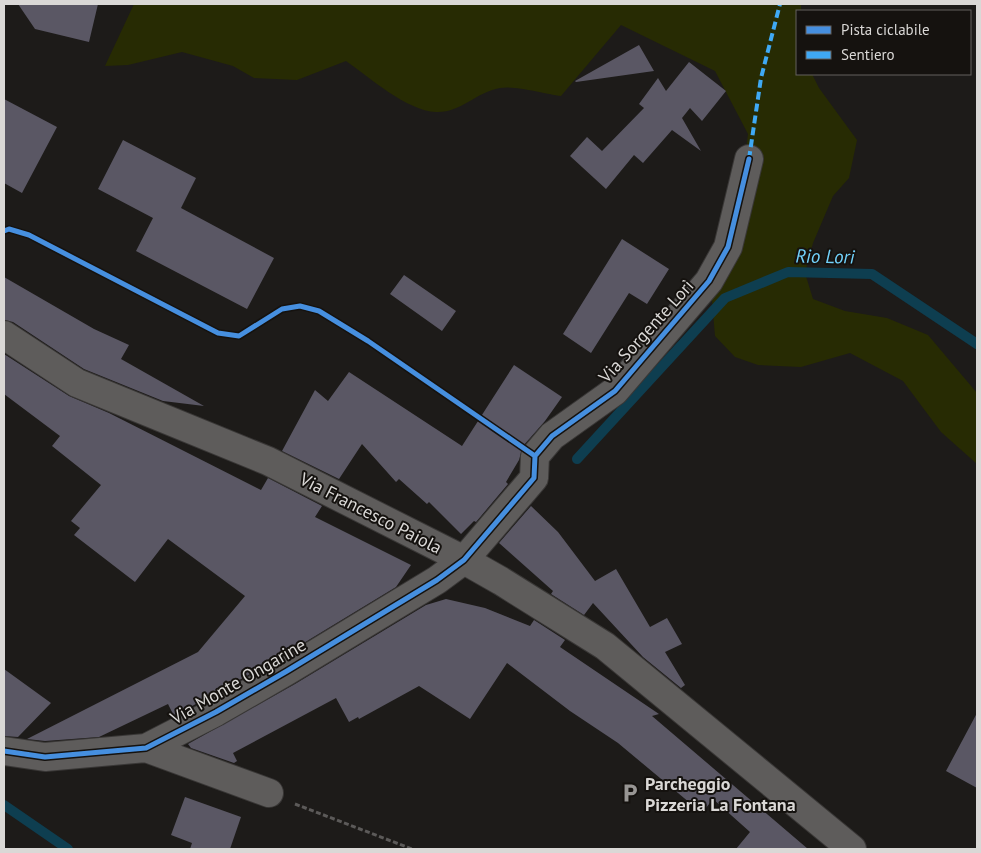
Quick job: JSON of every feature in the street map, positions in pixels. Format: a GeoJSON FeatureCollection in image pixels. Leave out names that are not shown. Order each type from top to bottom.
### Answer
{"type":"FeatureCollection","features":[{"type":"Feature","properties":{"kind":"street","name":"Via Sorgente Lorì"},"geometry":{"type":"LineString","coordinates":[[464,560],[534,478],[535,456],[552,436],[614,391],[709,281],[728,247],[749,159]]}},
{"type":"Feature","properties":{"kind":"street","name":"Via Francesco Paiola"},"geometry":{"type":"LineString","coordinates":[[4,335],[77,383],[268,461],[464,560],[605,646],[852,849]]}},
{"type":"Feature","properties":{"kind":"street","name":"Via Monte Ongarine"},"geometry":{"type":"LineString","coordinates":[[4,751],[45,757],[146,748],[216,712],[437,580],[464,560]]}},
{"type":"Feature","properties":{"kind":"street"},"geometry":{"type":"LineString","coordinates":[[146,748],[269,793]]}},
{"type":"Feature","properties":{"kind":"path"},"geometry":{"type":"LineString","coordinates":[[269,793],[412,849]]}},
{"type":"Feature","properties":{"kind":"green space"},"geometry":{"type":"Polygon","coordinates":[[[134,4],[801,4],[801,10],[796,10],[796,75],[812,75],[819,88],[857,140],[849,178],[833,196],[813,243],[805,273],[813,299],[845,311],[887,318],[928,335],[977,393],[977,464],[941,432],[903,381],[850,353],[801,367],[758,365],[735,357],[715,336],[711,289],[731,265],[748,134],[715,71],[621,25],[561,96],[506,87],[491,90],[453,109],[436,112],[413,106],[401,100],[346,61],[297,80],[254,78],[233,66],[182,52],[128,65],[105,66],[134,4]]]}},
{"type":"Feature","properties":{"kind":"building"},"geometry":{"type":"Polygon","coordinates":[[[18,4],[98,4],[89,42],[35,29],[18,4]]]}},
{"type":"Feature","properties":{"kind":"building"},"geometry":{"type":"Polygon","coordinates":[[[639,45],[654,71],[575,81],[639,45]]]}},
{"type":"Feature","properties":{"kind":"building"},"geometry":{"type":"Polygon","coordinates":[[[689,62],[726,91],[702,121],[690,108],[682,118],[701,151],[672,130],[643,163],[634,155],[606,189],[570,156],[587,137],[602,151],[644,108],[639,104],[658,78],[666,91],[689,62]]]}},
{"type":"Feature","properties":{"kind":"building"},"geometry":{"type":"Polygon","coordinates":[[[4,99],[57,127],[22,193],[4,183],[4,99]]]}},
{"type":"Feature","properties":{"kind":"building"},"geometry":{"type":"Polygon","coordinates":[[[123,140],[196,178],[181,208],[274,258],[247,309],[136,251],[153,218],[98,189],[123,140]]]}},
{"type":"Feature","properties":{"kind":"building"},"geometry":{"type":"Polygon","coordinates":[[[622,239],[669,269],[647,304],[629,293],[591,353],[563,334],[622,239]]]}},
{"type":"Feature","properties":{"kind":"building"},"geometry":{"type":"Polygon","coordinates":[[[404,275],[456,311],[442,331],[390,294],[404,275]]]}},
{"type":"Feature","properties":{"kind":"building"},"geometry":{"type":"Polygon","coordinates":[[[4,277],[94,329],[129,345],[121,359],[204,406],[163,401],[84,369],[13,322],[4,320],[4,277]]]}},
{"type":"Feature","properties":{"kind":"building"},"geometry":{"type":"Polygon","coordinates":[[[4,354],[69,396],[109,413],[261,490],[268,478],[322,506],[315,517],[411,565],[396,587],[279,658],[174,716],[168,704],[99,737],[45,741],[27,739],[198,652],[245,596],[168,539],[135,582],[74,535],[80,528],[71,521],[101,485],[52,446],[60,436],[4,394],[4,354]]]}},
{"type":"Feature","properties":{"kind":"building"},"geometry":{"type":"Polygon","coordinates":[[[514,365],[562,397],[545,421],[523,446],[519,460],[506,482],[508,484],[476,522],[474,521],[461,534],[429,502],[427,504],[399,479],[396,482],[362,444],[339,479],[282,451],[315,390],[328,401],[349,372],[462,446],[514,365]]]}},
{"type":"Feature","properties":{"kind":"building"},"geometry":{"type":"Polygon","coordinates":[[[531,506],[558,532],[595,581],[616,569],[650,627],[667,618],[682,644],[665,652],[685,685],[681,688],[643,657],[593,603],[584,615],[551,594],[553,591],[499,543],[531,506]]]}},
{"type":"Feature","properties":{"kind":"building"},"geometry":{"type":"Polygon","coordinates":[[[446,599],[485,608],[530,626],[534,620],[565,640],[560,647],[659,714],[652,716],[808,849],[736,849],[750,832],[713,799],[702,813],[618,743],[570,711],[507,663],[470,719],[419,686],[359,719],[358,717],[349,722],[336,698],[233,753],[237,761],[234,763],[191,748],[188,744],[295,684],[426,605],[446,599]]]}},
{"type":"Feature","properties":{"kind":"building"},"geometry":{"type":"Polygon","coordinates":[[[4,669],[51,703],[18,737],[4,736],[4,669]]]}},
{"type":"Feature","properties":{"kind":"building"},"geometry":{"type":"Polygon","coordinates":[[[977,713],[977,788],[946,771],[977,713]]]}},
{"type":"Feature","properties":{"kind":"building"},"geometry":{"type":"Polygon","coordinates":[[[185,797],[241,817],[230,849],[190,849],[192,843],[171,835],[185,797]]]}},
{"type":"Feature","properties":{"kind":"waterway","name":"Rio Lori"},"geometry":{"type":"LineString","coordinates":[[577,459],[725,298],[788,272],[872,274],[977,344]]}},
{"type":"Feature","properties":{"kind":"waterway"},"geometry":{"type":"LineString","coordinates":[[4,805],[68,849]]}},
{"type":"Feature","properties":{"kind":"marked path"},"geometry":{"type":"LineString","coordinates":[[749,159],[761,78],[780,4]]}},
{"type":"Feature","properties":{"kind":"cycle path"},"geometry":{"type":"LineString","coordinates":[[4,751],[45,757],[146,748],[216,712],[287,671],[437,580],[464,560],[534,478],[535,456],[552,436],[615,391],[709,281],[728,247],[749,159]]}},
{"type":"Feature","properties":{"kind":"cycle path"},"geometry":{"type":"LineString","coordinates":[[4,231],[9,229],[29,235],[218,333],[239,336],[282,309],[300,306],[319,311],[368,341],[535,456]]}},
{"type":"Feature","properties":{"kind":"place","name":"Parcheggio Pizzeria La Fontana"},"geometry":{"type":"Point","coordinates":[630,793]}}]}
